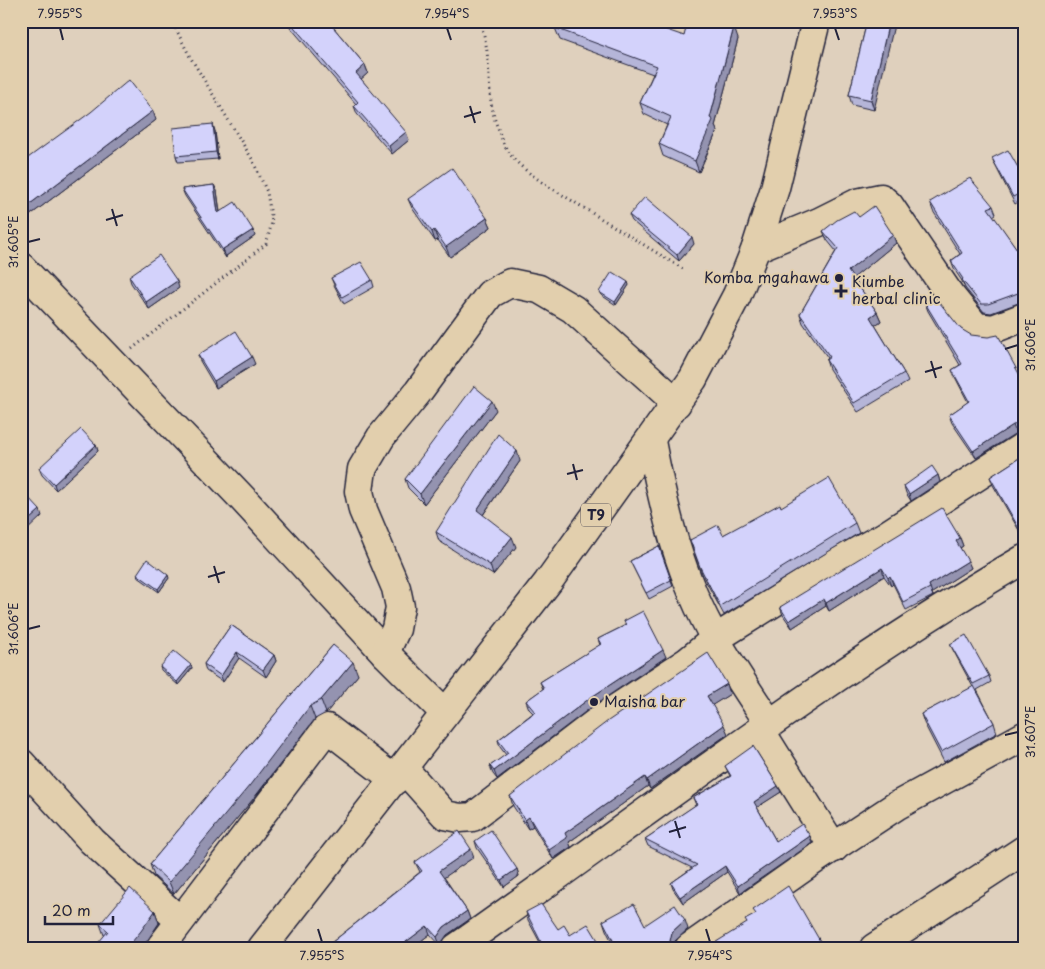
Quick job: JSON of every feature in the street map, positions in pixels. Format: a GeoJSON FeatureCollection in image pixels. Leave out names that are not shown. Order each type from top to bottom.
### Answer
{"type":"FeatureCollection","features":[{"type":"Feature","properties":{"kind":"main road","name":"T9"},"geometry":{"type":"LineString","coordinates":[[262,948],[548,582],[677,403],[716,337],[756,248],[776,188],[816,21]]}},
{"type":"Feature","properties":{"kind":"main road"},"geometry":{"type":"LineString","coordinates":[[756,248],[819,222],[857,203],[881,198],[889,204],[950,295],[976,327],[993,329],[1024,317]]}},
{"type":"Feature","properties":{"kind":"main road"},"geometry":{"type":"LineString","coordinates":[[21,267],[385,653],[445,713]]}},
{"type":"Feature","properties":{"kind":"main road"},"geometry":{"type":"LineString","coordinates":[[385,653],[396,629],[400,607],[396,588],[363,510],[359,491],[362,469],[380,436],[418,392],[490,294],[510,283],[539,289],[573,309],[677,403]]}},
{"type":"Feature","properties":{"kind":"main road"},"geometry":{"type":"LineString","coordinates":[[651,441],[663,506],[670,531],[695,599],[715,639],[834,848]]}},
{"type":"Feature","properties":{"kind":"main road"},"geometry":{"type":"LineString","coordinates":[[160,948],[327,728],[399,775],[445,815],[460,818],[473,817],[602,718],[687,662],[715,639],[885,536],[1024,446]]}},
{"type":"Feature","properties":{"kind":"main road"},"geometry":{"type":"LineString","coordinates":[[456,948],[765,727],[961,596],[1024,559]]}},
{"type":"Feature","properties":{"kind":"main road"},"geometry":{"type":"LineString","coordinates":[[689,948],[896,806],[1024,736]]}},
{"type":"Feature","properties":{"kind":"main road"},"geometry":{"type":"LineString","coordinates":[[21,763],[92,841],[180,921]]}},
{"type":"Feature","properties":{"kind":"main road"},"geometry":{"type":"LineString","coordinates":[[874,948],[1024,850]]}},
{"type":"Feature","properties":{"kind":"path"},"geometry":{"type":"LineString","coordinates":[[114,364],[266,244],[272,222],[267,192],[252,159],[189,55],[172,21]]}},
{"type":"Feature","properties":{"kind":"path"},"geometry":{"type":"LineString","coordinates":[[479,21],[484,32],[490,101],[497,126],[510,154],[530,173],[563,195],[685,270]]}},
{"type":"Feature","properties":{"kind":"building"},"geometry":{"type":"Polygon","coordinates":[[[289,21],[328,21],[365,65],[356,73],[406,132],[389,146],[354,106],[358,102],[289,21]]]}},
{"type":"Feature","properties":{"kind":"building"},"geometry":{"type":"Polygon","coordinates":[[[558,21],[641,21],[684,36],[688,21],[721,21],[734,27],[710,118],[713,120],[695,161],[659,144],[671,117],[640,103],[657,66],[555,28],[558,21]]]}},
{"type":"Feature","properties":{"kind":"building"},"geometry":{"type":"Polygon","coordinates":[[[867,21],[889,21],[871,100],[849,95],[867,21]]]}},
{"type":"Feature","properties":{"kind":"building"},"geometry":{"type":"Polygon","coordinates":[[[129,80],[153,111],[26,207],[21,200],[21,163],[91,112],[129,80]]]}},
{"type":"Feature","properties":{"kind":"building"},"geometry":{"type":"Polygon","coordinates":[[[213,124],[216,152],[176,156],[173,128],[213,124]]]}},
{"type":"Feature","properties":{"kind":"building"},"geometry":{"type":"Polygon","coordinates":[[[1008,150],[1024,178],[1024,191],[1013,197],[992,158],[1008,150]]]}},
{"type":"Feature","properties":{"kind":"building"},"geometry":{"type":"Polygon","coordinates":[[[452,168],[487,218],[446,247],[434,230],[432,232],[408,199],[452,168]]]}},
{"type":"Feature","properties":{"kind":"building"},"geometry":{"type":"Polygon","coordinates":[[[970,178],[993,206],[988,208],[1024,259],[1024,289],[988,304],[981,304],[962,280],[951,261],[962,253],[930,202],[970,178]]]}},
{"type":"Feature","properties":{"kind":"building"},"geometry":{"type":"Polygon","coordinates":[[[214,185],[218,213],[235,202],[253,230],[223,249],[224,252],[182,189],[214,185]]]}},
{"type":"Feature","properties":{"kind":"building"},"geometry":{"type":"Polygon","coordinates":[[[645,197],[692,237],[677,255],[629,215],[645,197]]]}},
{"type":"Feature","properties":{"kind":"building"},"geometry":{"type":"Polygon","coordinates":[[[874,206],[893,235],[848,271],[877,312],[870,317],[904,373],[854,403],[826,360],[830,357],[800,314],[838,248],[823,231],[837,220],[854,211],[859,217],[874,206]]]}},
{"type":"Feature","properties":{"kind":"building"},"geometry":{"type":"Polygon","coordinates":[[[159,255],[177,281],[146,302],[129,276],[159,255]]]}},
{"type":"Feature","properties":{"kind":"building"},"geometry":{"type":"Polygon","coordinates":[[[361,262],[372,280],[342,297],[331,278],[361,262]]]}},
{"type":"Feature","properties":{"kind":"building"},"geometry":{"type":"Polygon","coordinates":[[[612,272],[628,282],[615,302],[599,292],[612,272]]]}},
{"type":"Feature","properties":{"kind":"building"},"geometry":{"type":"Polygon","coordinates":[[[935,297],[961,329],[971,335],[988,337],[998,335],[1024,383],[1024,423],[1013,425],[973,451],[949,415],[969,401],[952,370],[962,364],[925,303],[935,297]]]}},
{"type":"Feature","properties":{"kind":"building"},"geometry":{"type":"Polygon","coordinates":[[[236,331],[252,357],[214,381],[198,355],[236,331]]]}},
{"type":"Feature","properties":{"kind":"building"},"geometry":{"type":"Polygon","coordinates":[[[474,386],[492,401],[420,494],[405,479],[474,386]]]}},
{"type":"Feature","properties":{"kind":"building"},"geometry":{"type":"Polygon","coordinates":[[[81,429],[96,445],[54,484],[39,468],[81,429]]]}},
{"type":"Feature","properties":{"kind":"building"},"geometry":{"type":"Polygon","coordinates":[[[498,434],[517,451],[477,510],[512,537],[490,565],[436,532],[498,434]]]}},
{"type":"Feature","properties":{"kind":"building"},"geometry":{"type":"Polygon","coordinates":[[[1024,455],[1024,530],[1021,532],[990,477],[1024,455]]]}},
{"type":"Feature","properties":{"kind":"building"},"geometry":{"type":"Polygon","coordinates":[[[932,466],[938,475],[909,494],[904,486],[932,466]]]}},
{"type":"Feature","properties":{"kind":"building"},"geometry":{"type":"Polygon","coordinates":[[[829,478],[855,523],[720,606],[700,567],[690,540],[718,525],[723,535],[780,504],[781,507],[829,478]]]}},
{"type":"Feature","properties":{"kind":"building"},"geometry":{"type":"Polygon","coordinates":[[[27,496],[40,510],[21,527],[21,501],[27,496]]]}},
{"type":"Feature","properties":{"kind":"building"},"geometry":{"type":"Polygon","coordinates":[[[942,508],[960,538],[956,541],[968,561],[929,585],[930,588],[903,602],[890,576],[888,578],[882,568],[826,603],[824,599],[789,621],[780,607],[942,508]]]}},
{"type":"Feature","properties":{"kind":"building"},"geometry":{"type":"Polygon","coordinates":[[[659,546],[671,580],[646,593],[630,561],[659,546]]]}},
{"type":"Feature","properties":{"kind":"building"},"geometry":{"type":"Polygon","coordinates":[[[147,559],[168,575],[158,589],[137,574],[147,559]]]}},
{"type":"Feature","properties":{"kind":"building"},"geometry":{"type":"Polygon","coordinates":[[[643,611],[663,650],[590,698],[494,771],[490,766],[508,753],[498,740],[535,712],[526,701],[544,688],[540,682],[601,644],[598,639],[626,625],[624,621],[643,611]]]}},
{"type":"Feature","properties":{"kind":"building"},"geometry":{"type":"Polygon","coordinates":[[[231,625],[274,655],[263,670],[237,652],[221,676],[204,664],[231,625]]]}},
{"type":"Feature","properties":{"kind":"building"},"geometry":{"type":"Polygon","coordinates":[[[966,635],[989,676],[973,684],[950,644],[966,635]]]}},
{"type":"Feature","properties":{"kind":"building"},"geometry":{"type":"Polygon","coordinates":[[[333,645],[353,662],[321,700],[310,706],[250,785],[169,882],[150,864],[333,645]]]}},
{"type":"Feature","properties":{"kind":"building"},"geometry":{"type":"Polygon","coordinates":[[[174,651],[191,665],[177,682],[160,667],[174,651]]]}},
{"type":"Feature","properties":{"kind":"building"},"geometry":{"type":"Polygon","coordinates":[[[708,653],[727,684],[707,696],[724,725],[647,780],[645,777],[565,833],[567,838],[549,850],[529,817],[525,820],[510,796],[608,721],[708,653]]]}},
{"type":"Feature","properties":{"kind":"building"},"geometry":{"type":"Polygon","coordinates":[[[974,686],[994,723],[941,752],[921,714],[974,686]]]}},
{"type":"Feature","properties":{"kind":"building"},"geometry":{"type":"Polygon","coordinates":[[[753,746],[778,786],[754,802],[776,841],[802,824],[810,836],[738,886],[725,866],[680,897],[671,883],[697,865],[645,839],[697,804],[693,798],[731,776],[725,766],[753,746]]]}},
{"type":"Feature","properties":{"kind":"building"},"geometry":{"type":"Polygon","coordinates":[[[491,830],[517,869],[501,880],[475,841],[491,830]]]}},
{"type":"Feature","properties":{"kind":"building"},"geometry":{"type":"Polygon","coordinates":[[[459,831],[471,849],[439,871],[467,911],[444,927],[437,937],[427,926],[398,948],[326,947],[422,871],[415,862],[459,831]]]}},
{"type":"Feature","properties":{"kind":"building"},"geometry":{"type":"Polygon","coordinates":[[[788,886],[824,948],[699,948],[702,946],[708,947],[747,923],[745,920],[756,914],[753,910],[788,886]]]}},
{"type":"Feature","properties":{"kind":"building"},"geometry":{"type":"Polygon","coordinates":[[[130,888],[155,911],[127,948],[94,948],[108,931],[100,924],[130,888]]]}},
{"type":"Feature","properties":{"kind":"building"},"geometry":{"type":"Polygon","coordinates":[[[541,904],[558,929],[564,925],[570,935],[588,924],[599,942],[590,948],[544,948],[526,912],[541,904]]]}},
{"type":"Feature","properties":{"kind":"building"},"geometry":{"type":"Polygon","coordinates":[[[634,904],[645,925],[675,905],[685,920],[672,932],[670,941],[673,948],[654,948],[652,945],[646,948],[617,948],[603,921],[634,904]]]}},
{"type":"Feature","properties":{"kind":"place","name":"Komba mgahawa"},"geometry":{"type":"Point","coordinates":[839,278]}},
{"type":"Feature","properties":{"kind":"place","name":"Kiumbe herbal clinic"},"geometry":{"type":"Point","coordinates":[841,291]}},
{"type":"Feature","properties":{"kind":"place","name":"Maisha bar"},"geometry":{"type":"Point","coordinates":[594,702]}}]}
